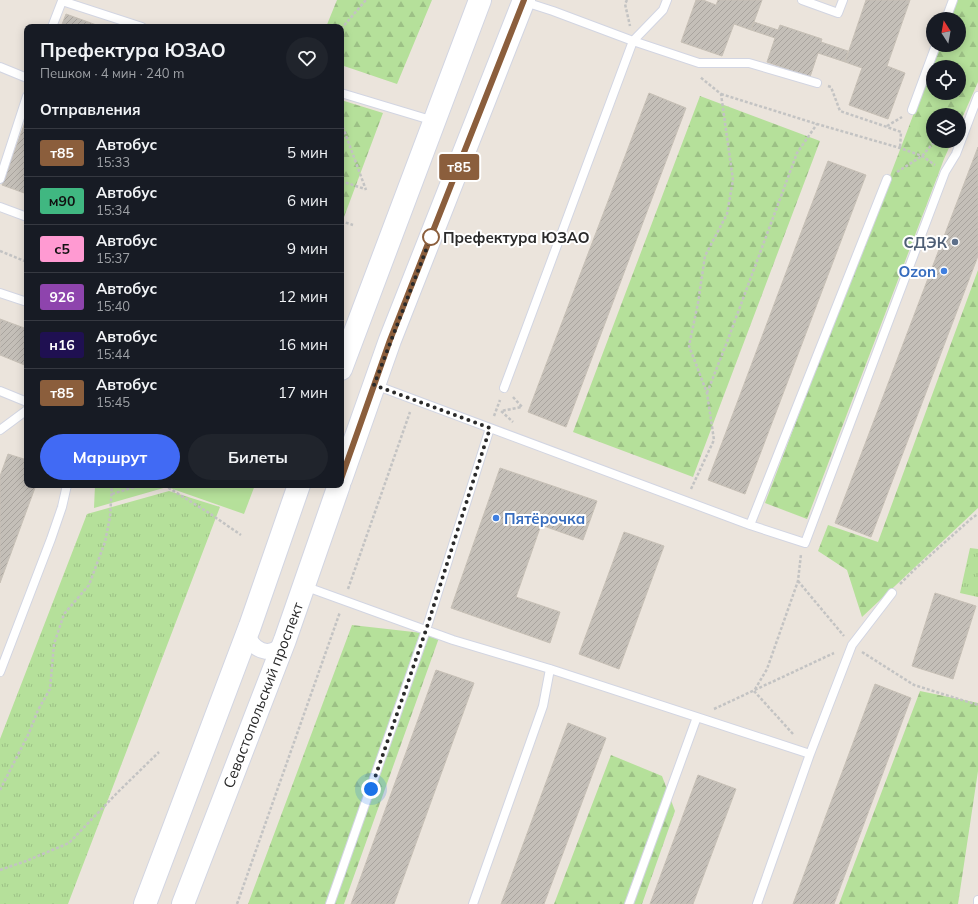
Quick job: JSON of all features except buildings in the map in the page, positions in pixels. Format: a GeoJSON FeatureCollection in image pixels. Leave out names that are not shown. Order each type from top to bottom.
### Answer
{"type":"FeatureCollection","features":[{"type":"Feature","properties":{"kind":"main road"},"geometry":{"type":"LineString","coordinates":[[344,361],[480,0]]}},
{"type":"Feature","properties":{"kind":"main road"},"geometry":{"type":"LineString","coordinates":[[344,471],[393,334],[524,1]]}},
{"type":"Feature","properties":{"kind":"main road"},"geometry":{"type":"LineString","coordinates":[[145,904],[250,626],[298,488]]}},
{"type":"Feature","properties":{"kind":"main road","name":"Севастопольский проспект"},"geometry":{"type":"LineString","coordinates":[[183,904],[285,640],[338,488]]}},
{"type":"Feature","properties":{"kind":"street"},"geometry":{"type":"LineString","coordinates":[[250,626],[248,633],[250,640],[254,646],[260,650],[267,652],[274,650],[285,640]]}},
{"type":"Feature","properties":{"kind":"lane"},"geometry":{"type":"LineString","coordinates":[[504,388],[633,41],[663,10],[667,0]]}},
{"type":"Feature","properties":{"kind":"lane"},"geometry":{"type":"LineString","coordinates":[[802,0],[838,13],[843,0]]}},
{"type":"Feature","properties":{"kind":"lane"},"geometry":{"type":"LineString","coordinates":[[949,12],[953,0]]}},
{"type":"Feature","properties":{"kind":"lane"},"geometry":{"type":"LineString","coordinates":[[53,24],[62,1],[133,24]]}},
{"type":"Feature","properties":{"kind":"lane"},"geometry":{"type":"LineString","coordinates":[[524,1],[633,41],[700,63],[749,63],[817,83]]}},
{"type":"Feature","properties":{"kind":"lane"},"geometry":{"type":"LineString","coordinates":[[912,110],[933,52]]}},
{"type":"Feature","properties":{"kind":"lane"},"geometry":{"type":"LineString","coordinates":[[0,67],[24,77]]}},
{"type":"Feature","properties":{"kind":"lane"},"geometry":{"type":"LineString","coordinates":[[344,94],[434,122]]}},
{"type":"Feature","properties":{"kind":"lane"},"geometry":{"type":"LineString","coordinates":[[374,385],[750,525],[805,543],[945,172],[956,154],[978,96]]}},
{"type":"Feature","properties":{"kind":"lane"},"geometry":{"type":"LineString","coordinates":[[0,180],[24,105]]}},
{"type":"Feature","properties":{"kind":"lane"},"geometry":{"type":"LineString","coordinates":[[750,525],[886,179]]}},
{"type":"Feature","properties":{"kind":"lane"},"geometry":{"type":"LineString","coordinates":[[0,207],[24,216]]}},
{"type":"Feature","properties":{"kind":"lane"},"geometry":{"type":"LineString","coordinates":[[0,293],[24,301]]}},
{"type":"Feature","properties":{"kind":"lane"},"geometry":{"type":"LineString","coordinates":[[0,391],[24,401]]}},
{"type":"Feature","properties":{"kind":"lane"},"geometry":{"type":"LineString","coordinates":[[0,430],[24,412]]}},
{"type":"Feature","properties":{"kind":"lane"},"geometry":{"type":"LineString","coordinates":[[330,904],[426,630],[492,428]]}},
{"type":"Feature","properties":{"kind":"lane"},"geometry":{"type":"LineString","coordinates":[[0,672],[51,539],[62,507],[66,488]]}},
{"type":"Feature","properties":{"kind":"lane"},"geometry":{"type":"LineString","coordinates":[[303,586],[453,640],[550,669],[810,754]]}},
{"type":"Feature","properties":{"kind":"lane"},"geometry":{"type":"LineString","coordinates":[[757,904],[810,754],[852,645],[892,593]]}},
{"type":"Feature","properties":{"kind":"lane"},"geometry":{"type":"LineString","coordinates":[[473,904],[543,706],[550,669]]}},
{"type":"Feature","properties":{"kind":"lane"},"geometry":{"type":"LineString","coordinates":[[629,904],[697,717]]}},
{"type":"Feature","properties":{"kind":"path"},"geometry":{"type":"LineString","coordinates":[[344,26],[366,0]]}},
{"type":"Feature","properties":{"kind":"path"},"geometry":{"type":"LineString","coordinates":[[627,0],[625,4],[633,41]]}},
{"type":"Feature","properties":{"kind":"path"},"geometry":{"type":"LineString","coordinates":[[697,74],[721,94],[900,148],[922,156],[945,172]]}},
{"type":"Feature","properties":{"kind":"path"},"geometry":{"type":"LineString","coordinates":[[817,83],[831,87],[840,111],[901,132],[900,148]]}},
{"type":"Feature","properties":{"kind":"path"},"geometry":{"type":"LineString","coordinates":[[686,501],[714,440],[707,393],[690,346],[705,256],[727,214],[733,180],[721,94]]}},
{"type":"Feature","properties":{"kind":"path"},"geometry":{"type":"LineString","coordinates":[[887,126],[912,110]]}},
{"type":"Feature","properties":{"kind":"path"},"geometry":{"type":"LineString","coordinates":[[707,393],[797,153],[817,124]]}},
{"type":"Feature","properties":{"kind":"path"},"geometry":{"type":"LineString","coordinates":[[344,130],[366,190],[344,181]]}},
{"type":"Feature","properties":{"kind":"path"},"geometry":{"type":"LineString","coordinates":[[886,179],[922,156],[929,148]]}},
{"type":"Feature","properties":{"kind":"path"},"geometry":{"type":"LineString","coordinates":[[344,222],[353,225]]}},
{"type":"Feature","properties":{"kind":"path"},"geometry":{"type":"LineString","coordinates":[[0,251],[24,261]]}},
{"type":"Feature","properties":{"kind":"path"},"geometry":{"type":"LineString","coordinates":[[504,388],[522,407],[501,411],[518,425],[492,428],[504,388]]}},
{"type":"Feature","properties":{"kind":"path"},"geometry":{"type":"LineString","coordinates":[[237,904],[415,400]]}},
{"type":"Feature","properties":{"kind":"path"},"geometry":{"type":"LineString","coordinates":[[0,790],[38,710],[50,689],[54,644],[64,614],[89,585],[105,542],[110,517],[112,488]]}},
{"type":"Feature","properties":{"kind":"path"},"geometry":{"type":"LineString","coordinates":[[112,494],[131,488]]}},
{"type":"Feature","properties":{"kind":"path"},"geometry":{"type":"LineString","coordinates":[[169,488],[241,535]]}},
{"type":"Feature","properties":{"kind":"path"},"geometry":{"type":"LineString","coordinates":[[892,593],[915,569],[978,514]]}},
{"type":"Feature","properties":{"kind":"path"},"geometry":{"type":"LineString","coordinates":[[754,690],[767,669],[798,581],[801,554],[805,543]]}},
{"type":"Feature","properties":{"kind":"path"},"geometry":{"type":"LineString","coordinates":[[798,581],[852,645],[914,685],[978,706]]}},
{"type":"Feature","properties":{"kind":"path"},"geometry":{"type":"LineString","coordinates":[[697,717],[852,645]]}},
{"type":"Feature","properties":{"kind":"path"},"geometry":{"type":"LineString","coordinates":[[754,690],[810,754]]}},
{"type":"Feature","properties":{"kind":"path"},"geometry":{"type":"LineString","coordinates":[[0,870],[69,843],[159,752]]}},
{"type":"Feature","properties":{"kind":"green space"},"geometry":{"type":"Polygon","coordinates":[[[337,0],[432,0],[397,84],[344,66],[344,24],[327,24],[337,0]]]}},
{"type":"Feature","properties":{"kind":"green space"},"geometry":{"type":"Polygon","coordinates":[[[957,0],[978,0],[978,82],[966,109],[926,108],[926,148],[949,148],[807,519],[765,503],[926,82],[926,100],[966,100],[966,60],[934,60],[937,52],[966,52],[966,12],[953,12],[957,0]]]}},
{"type":"Feature","properties":{"kind":"green space"},"geometry":{"type":"Polygon","coordinates":[[[700,96],[820,141],[693,477],[573,432],[700,96]]]}},
{"type":"Feature","properties":{"kind":"green space"},"geometry":{"type":"Polygon","coordinates":[[[344,101],[383,113],[344,217],[344,101]]]}},
{"type":"Feature","properties":{"kind":"green space"},"geometry":{"type":"Polygon","coordinates":[[[978,270],[978,508],[862,617],[847,570],[818,551],[828,525],[878,542],[978,270]]]}},
{"type":"Feature","properties":{"kind":"green space"},"geometry":{"type":"Polygon","coordinates":[[[95,488],[164,488],[94,508],[95,488]]]}},
{"type":"Feature","properties":{"kind":"green space"},"geometry":{"type":"Polygon","coordinates":[[[170,488],[254,488],[244,514],[170,488]]]}},
{"type":"Feature","properties":{"kind":"green space"},"geometry":{"type":"Polygon","coordinates":[[[169,491],[220,507],[68,904],[0,904],[0,739],[87,514],[169,491]]]}},
{"type":"Feature","properties":{"kind":"green space"},"geometry":{"type":"Polygon","coordinates":[[[970,548],[978,549],[978,597],[960,593],[970,548]]]}},
{"type":"Feature","properties":{"kind":"green space"},"geometry":{"type":"Polygon","coordinates":[[[352,625],[440,635],[344,904],[248,904],[352,625]]]}},
{"type":"Feature","properties":{"kind":"green space"},"geometry":{"type":"Polygon","coordinates":[[[920,691],[978,703],[978,771],[958,904],[839,904],[920,691]]]}},
{"type":"Feature","properties":{"kind":"green space"},"geometry":{"type":"Polygon","coordinates":[[[611,755],[662,776],[675,811],[642,904],[554,904],[611,755]]]}},
{"type":"Feature","properties":{"kind":"bus line","name":"т85"},"geometry":{"type":"LineString","coordinates":[[344,470],[390,340],[524,0]]}},
{"type":"Feature","properties":{"kind":"place","name":"Префектура ЮЗАО"},"geometry":{"type":"Point","coordinates":[431,237]}},
{"type":"Feature","properties":{"kind":"place","name":"СДЭК"},"geometry":{"type":"Point","coordinates":[955,242]}},
{"type":"Feature","properties":{"kind":"place","name":"Ozon"},"geometry":{"type":"Point","coordinates":[944,271]}},
{"type":"Feature","properties":{"kind":"place","name":"Пятёрочка"},"geometry":{"type":"Point","coordinates":[496,518]}},
{"type":"Feature","properties":{"kind":"route"},"geometry":{"type":"LineString","coordinates":[[371,789],[426,630],[490,428],[374,385],[390,340],[431,237]]}}]}
